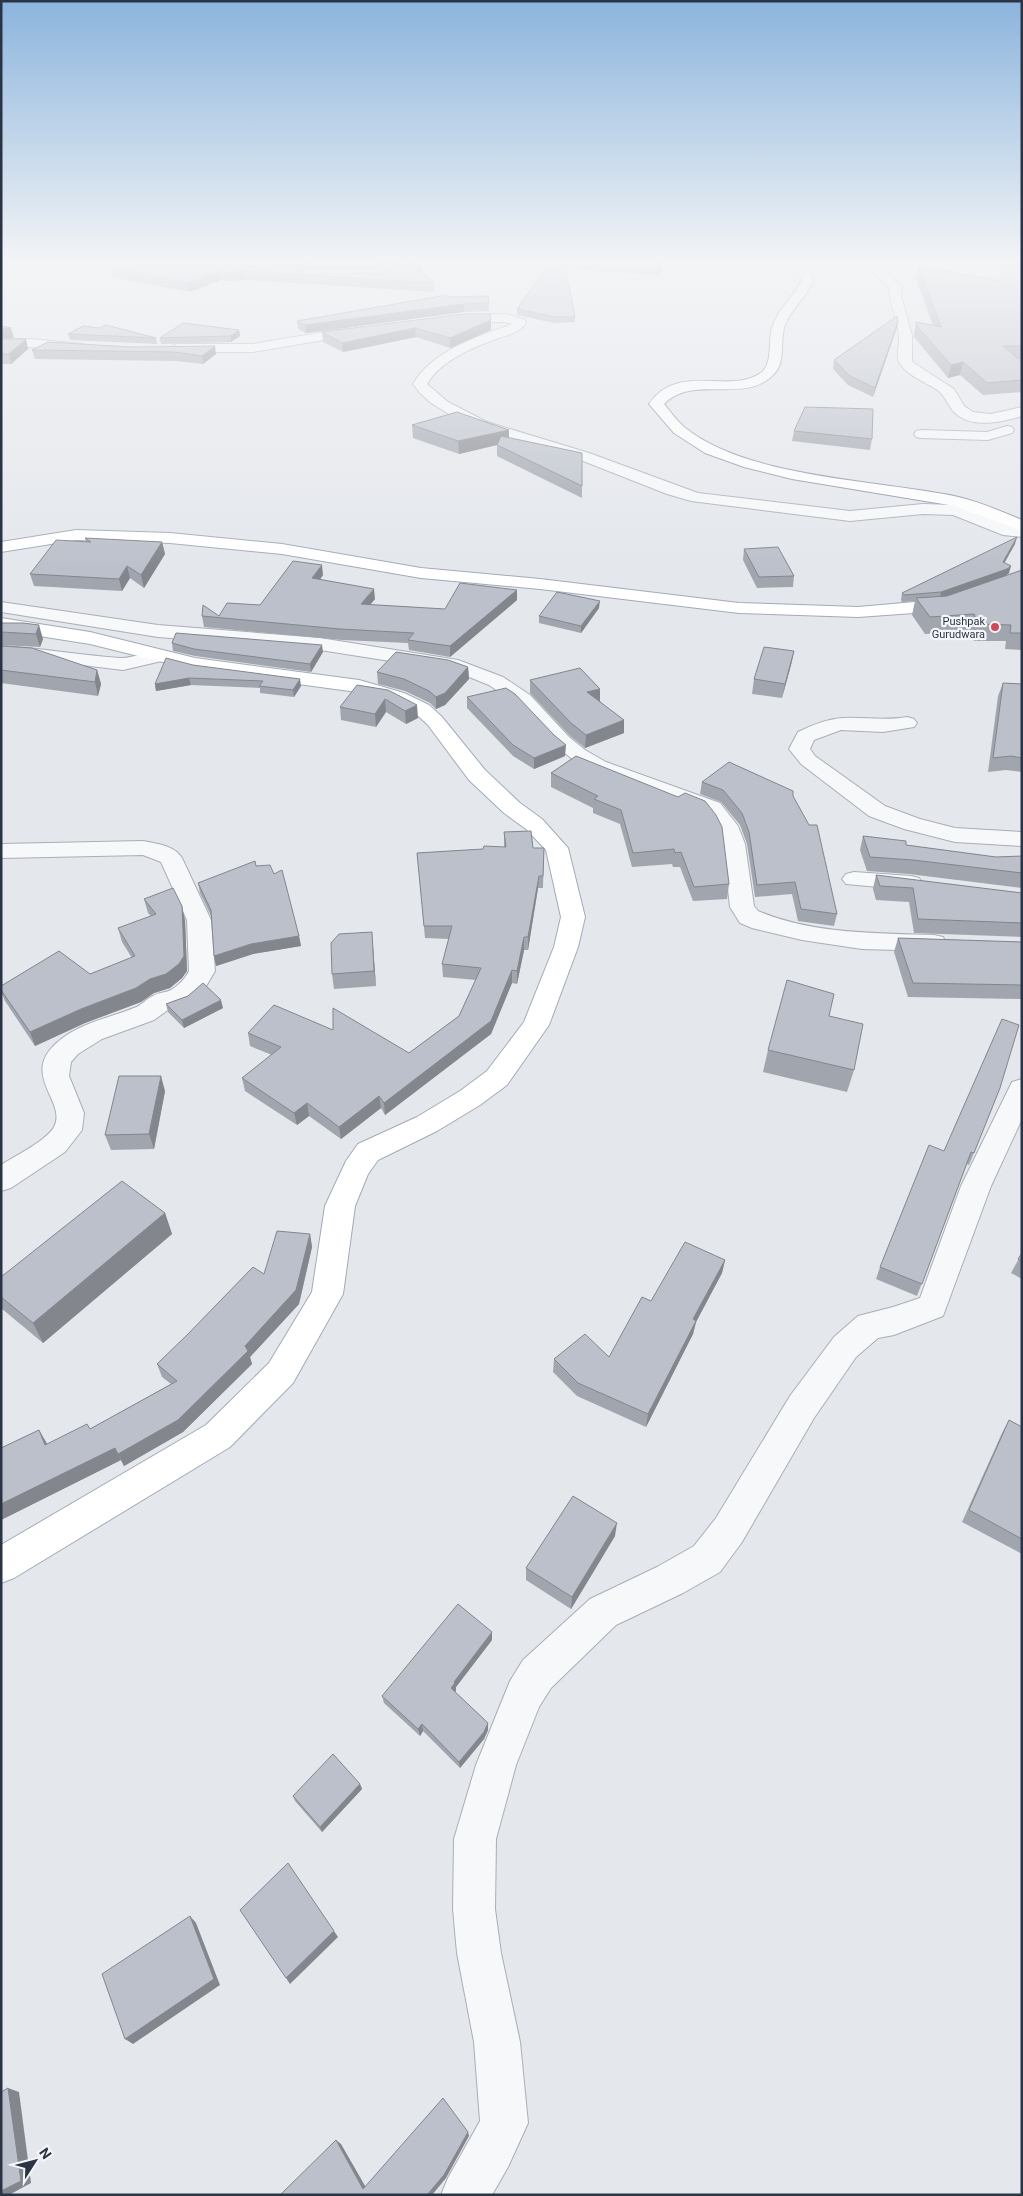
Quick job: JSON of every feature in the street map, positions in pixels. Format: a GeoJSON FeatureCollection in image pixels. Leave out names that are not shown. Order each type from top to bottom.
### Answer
{"type":"FeatureCollection","features":[{"type":"Feature","properties":{"kind":"main road"},"geometry":{"type":"LineString","coordinates":[[774,363],[766,374],[755,381],[696,384],[674,389],[661,396],[656,404],[661,413],[693,440],[717,454],[738,461],[824,481],[956,501],[982,509],[1022,526]]}},
{"type":"Feature","properties":{"kind":"main road"},"geometry":{"type":"LineString","coordinates":[[1,547],[76,535],[170,538],[244,544],[421,573],[540,584],[739,608],[858,612],[942,606],[968,597]]}},
{"type":"Feature","properties":{"kind":"main road"},"geometry":{"type":"LineString","coordinates":[[1,624],[90,638],[195,664],[359,686],[397,697],[422,709],[435,721],[477,775],[512,808],[534,824],[557,848],[573,917],[566,947],[536,1025],[497,1078],[470,1098],[427,1124],[368,1152],[356,1169],[340,1206],[327,1294],[281,1373],[218,1436],[1,1565]]}},
{"type":"Feature","properties":{"kind":"street"},"geometry":{"type":"LineString","coordinates":[[441,363],[423,376],[420,384],[425,393],[472,423],[495,432],[602,462],[672,492],[697,498],[850,516],[923,509],[948,510],[969,514],[1009,531],[1022,532]]}},
{"type":"Feature","properties":{"kind":"street"},"geometry":{"type":"LineString","coordinates":[[907,363],[948,391],[955,398],[960,410],[968,414],[989,418],[1022,412]]}},
{"type":"Feature","properties":{"kind":"street"},"geometry":{"type":"LineString","coordinates":[[921,434],[993,435],[1022,422]]}},
{"type":"Feature","properties":{"kind":"street"},"geometry":{"type":"LineString","coordinates":[[1,607],[158,631],[320,644],[458,666],[496,681],[523,699],[562,741],[578,754],[599,766],[712,808],[727,826],[734,844],[742,907],[750,917],[761,922],[793,930],[862,941],[952,944]]}},
{"type":"Feature","properties":{"kind":"street"},"geometry":{"type":"LineString","coordinates":[[1,652],[34,653],[123,664],[159,656]]}},
{"type":"Feature","properties":{"kind":"street"},"geometry":{"type":"LineString","coordinates":[[907,723],[889,728],[846,724],[823,728],[804,736],[799,749],[808,760],[877,811],[912,824],[955,835],[1022,839]]}},
{"type":"Feature","properties":{"kind":"street"},"geometry":{"type":"LineString","coordinates":[[1,851],[144,848],[158,851],[170,858],[199,920],[202,958],[202,971],[196,982],[180,996],[164,1001],[145,1014],[110,1025],[80,1039],[63,1053],[58,1059],[55,1076],[70,1113],[68,1130],[55,1144],[1,1180]]}},
{"type":"Feature","properties":{"kind":"street"},"geometry":{"type":"LineString","coordinates":[[854,879],[928,886]]}},
{"type":"Feature","properties":{"kind":"street"},"geometry":{"type":"LineString","coordinates":[[465,2195],[504,2123],[496,2042],[479,1953],[474,1909],[475,1839],[496,1765],[524,1695],[537,1674],[603,1612],[670,1580],[707,1559],[730,1530],[802,1407],[845,1347],[869,1326],[894,1321],[932,1307],[976,1186],[1022,1089]]}},
{"type":"Feature","properties":{"kind":"building"},"geometry":{"type":"Polygon","coordinates":[[[837,363],[884,363],[875,388],[850,376],[837,363]]]}},
{"type":"Feature","properties":{"kind":"building"},"geometry":{"type":"Polygon","coordinates":[[[965,363],[1022,363],[1022,380],[987,383],[965,363]]]}},
{"type":"Feature","properties":{"kind":"building"},"geometry":{"type":"Polygon","coordinates":[[[805,407],[873,409],[872,439],[794,431],[805,407]]]}},
{"type":"Feature","properties":{"kind":"building"},"geometry":{"type":"Polygon","coordinates":[[[457,412],[509,430],[458,441],[412,425],[457,412]]]}},
{"type":"Feature","properties":{"kind":"building"},"geometry":{"type":"Polygon","coordinates":[[[501,436],[582,453],[582,486],[497,445],[501,436]]]}},
{"type":"Feature","properties":{"kind":"building"},"geometry":{"type":"Polygon","coordinates":[[[1017,537],[1003,562],[1011,566],[1007,569],[941,592],[904,595],[902,593],[1017,537]]]}},
{"type":"Feature","properties":{"kind":"building"},"geometry":{"type":"Polygon","coordinates":[[[85,538],[162,542],[141,575],[127,566],[119,579],[30,574],[56,540],[91,542],[85,538]]]}},
{"type":"Feature","properties":{"kind":"building"},"geometry":{"type":"Polygon","coordinates":[[[778,547],[794,576],[759,577],[744,549],[778,547]]]}},
{"type":"Feature","properties":{"kind":"building"},"geometry":{"type":"Polygon","coordinates":[[[293,561],[322,565],[312,578],[374,589],[361,604],[445,609],[460,583],[517,590],[450,646],[408,640],[414,633],[340,629],[202,616],[203,605],[219,616],[227,603],[260,605],[293,561]]]}},
{"type":"Feature","properties":{"kind":"building"},"geometry":{"type":"Polygon","coordinates":[[[1022,570],[1022,633],[1010,633],[1011,625],[979,624],[974,614],[930,617],[916,598],[947,596],[1022,570]]]}},
{"type":"Feature","properties":{"kind":"building"},"geometry":{"type":"Polygon","coordinates":[[[557,592],[600,601],[581,626],[539,616],[557,592]]]}},
{"type":"Feature","properties":{"kind":"building"},"geometry":{"type":"Polygon","coordinates":[[[1,623],[39,625],[36,634],[1,632],[1,623]]]}},
{"type":"Feature","properties":{"kind":"building"},"geometry":{"type":"Polygon","coordinates":[[[176,633],[322,645],[310,664],[194,649],[172,643],[176,633]]]}},
{"type":"Feature","properties":{"kind":"building"},"geometry":{"type":"Polygon","coordinates":[[[1,646],[32,648],[97,670],[95,682],[1,670],[1,646]]]}},
{"type":"Feature","properties":{"kind":"building"},"geometry":{"type":"Polygon","coordinates":[[[764,647],[794,651],[785,684],[754,679],[764,647]]]}},
{"type":"Feature","properties":{"kind":"building"},"geometry":{"type":"Polygon","coordinates":[[[396,652],[448,660],[468,667],[445,693],[436,697],[429,691],[404,679],[377,672],[396,652]]]}},
{"type":"Feature","properties":{"kind":"building"},"geometry":{"type":"Polygon","coordinates":[[[166,658],[193,665],[300,679],[293,690],[259,686],[263,681],[189,678],[155,684],[166,658]]]}},
{"type":"Feature","properties":{"kind":"building"},"geometry":{"type":"Polygon","coordinates":[[[580,668],[600,689],[587,692],[624,720],[586,735],[571,723],[530,680],[580,668]]]}},
{"type":"Feature","properties":{"kind":"building"},"geometry":{"type":"Polygon","coordinates":[[[1003,683],[1022,684],[1022,758],[1011,756],[993,758],[1003,683]]]}},
{"type":"Feature","properties":{"kind":"building"},"geometry":{"type":"Polygon","coordinates":[[[357,685],[388,690],[417,705],[405,711],[385,699],[375,714],[340,707],[357,685]]]}},
{"type":"Feature","properties":{"kind":"building"},"geometry":{"type":"Polygon","coordinates":[[[506,688],[515,694],[566,745],[534,758],[513,745],[467,697],[506,688]]]}},
{"type":"Feature","properties":{"kind":"building"},"geometry":{"type":"Polygon","coordinates":[[[576,756],[678,797],[685,793],[705,801],[716,815],[722,827],[729,884],[694,887],[681,852],[675,853],[674,849],[633,853],[621,810],[594,799],[598,796],[551,773],[576,756]]]}},
{"type":"Feature","properties":{"kind":"building"},"geometry":{"type":"Polygon","coordinates":[[[729,762],[793,791],[793,796],[809,825],[817,825],[837,914],[801,909],[795,882],[757,885],[749,832],[742,813],[723,790],[702,782],[729,762]]]}},
{"type":"Feature","properties":{"kind":"building"},"geometry":{"type":"Polygon","coordinates":[[[531,831],[533,848],[544,848],[543,876],[539,876],[528,937],[524,937],[517,971],[512,970],[491,1021],[384,1103],[379,1096],[339,1127],[307,1103],[294,1113],[242,1078],[281,1047],[248,1033],[274,1005],[333,1030],[333,1008],[409,1053],[459,1016],[481,968],[442,964],[452,926],[424,926],[417,853],[483,849],[484,846],[506,847],[504,832],[531,831]]]}},
{"type":"Feature","properties":{"kind":"building"},"geometry":{"type":"Polygon","coordinates":[[[863,836],[906,841],[906,845],[996,857],[1022,856],[1022,873],[913,860],[870,857],[863,836]]]}},
{"type":"Feature","properties":{"kind":"building"},"geometry":{"type":"Polygon","coordinates":[[[255,861],[256,866],[270,865],[274,874],[282,870],[299,936],[251,944],[214,956],[211,910],[198,883],[255,861]]]}},
{"type":"Feature","properties":{"kind":"building"},"geometry":{"type":"Polygon","coordinates":[[[876,875],[1022,893],[1022,923],[918,919],[913,888],[880,886],[876,875]]]}},
{"type":"Feature","properties":{"kind":"building"},"geometry":{"type":"Polygon","coordinates":[[[173,888],[182,906],[184,956],[179,964],[166,974],[150,979],[136,988],[81,1009],[30,1032],[1,990],[1,986],[59,951],[90,974],[135,956],[118,928],[156,914],[144,899],[173,888]]]}},
{"type":"Feature","properties":{"kind":"building"},"geometry":{"type":"Polygon","coordinates":[[[372,932],[374,971],[332,974],[331,943],[339,934],[372,932]]]}},
{"type":"Feature","properties":{"kind":"building"},"geometry":{"type":"Polygon","coordinates":[[[898,938],[1022,942],[1022,985],[913,983],[898,938]]]}},
{"type":"Feature","properties":{"kind":"building"},"geometry":{"type":"Polygon","coordinates":[[[787,980],[834,994],[829,1016],[863,1024],[854,1070],[768,1050],[787,980]]]}},
{"type":"Feature","properties":{"kind":"building"},"geometry":{"type":"Polygon","coordinates":[[[203,983],[221,1000],[182,1020],[166,1004],[188,996],[203,983]]]}},
{"type":"Feature","properties":{"kind":"building"},"geometry":{"type":"Polygon","coordinates":[[[1002,1019],[1019,1025],[1000,1088],[974,1153],[971,1152],[922,1284],[880,1267],[929,1145],[944,1151],[1002,1019]]]}},
{"type":"Feature","properties":{"kind":"building"},"geometry":{"type":"Polygon","coordinates":[[[119,1076],[161,1076],[149,1134],[105,1135],[119,1076]]]}},
{"type":"Feature","properties":{"kind":"building"},"geometry":{"type":"Polygon","coordinates":[[[122,1181],[165,1213],[33,1323],[1,1297],[1,1277],[122,1181]]]}},
{"type":"Feature","properties":{"kind":"building"},"geometry":{"type":"Polygon","coordinates":[[[277,1231],[310,1234],[296,1290],[245,1346],[248,1351],[178,1420],[118,1454],[115,1448],[1,1504],[1,1448],[39,1430],[45,1445],[87,1424],[90,1429],[177,1381],[157,1364],[253,1267],[264,1274],[277,1231]]]}},
{"type":"Feature","properties":{"kind":"building"},"geometry":{"type":"Polygon","coordinates":[[[685,1242],[725,1260],[693,1319],[696,1321],[648,1414],[578,1383],[554,1359],[585,1334],[609,1357],[642,1297],[651,1301],[685,1242]]]}},
{"type":"Feature","properties":{"kind":"building"},"geometry":{"type":"Polygon","coordinates":[[[1022,1253],[1022,1261],[1018,1259],[1022,1253]]]}},
{"type":"Feature","properties":{"kind":"building"},"geometry":{"type":"Polygon","coordinates":[[[1009,1420],[1022,1427],[1022,1539],[969,1510],[1009,1420]]]}},
{"type":"Feature","properties":{"kind":"building"},"geometry":{"type":"Polygon","coordinates":[[[573,1496],[617,1523],[572,1597],[526,1568],[573,1496]]]}},
{"type":"Feature","properties":{"kind":"building"},"geometry":{"type":"Polygon","coordinates":[[[458,1604],[492,1632],[451,1688],[488,1723],[484,1732],[459,1762],[422,1724],[418,1729],[382,1696],[458,1604]]]}},
{"type":"Feature","properties":{"kind":"building"},"geometry":{"type":"Polygon","coordinates":[[[333,1754],[360,1784],[320,1827],[293,1796],[333,1754]]]}},
{"type":"Feature","properties":{"kind":"building"},"geometry":{"type":"Polygon","coordinates":[[[288,1863],[334,1931],[286,1978],[240,1910],[288,1863]]]}},
{"type":"Feature","properties":{"kind":"building"},"geometry":{"type":"Polygon","coordinates":[[[190,1916],[214,1979],[125,2039],[102,1974],[190,1916]]]}},
{"type":"Feature","properties":{"kind":"building"},"geometry":{"type":"Polygon","coordinates":[[[8,2088],[21,2181],[1,2191],[1,2092],[8,2088]]]}},
{"type":"Feature","properties":{"kind":"building"},"geometry":{"type":"Polygon","coordinates":[[[443,2098],[468,2132],[444,2175],[427,2195],[280,2195],[336,2140],[363,2189],[443,2098]]]}},
{"type":"Feature","properties":{"kind":"place","name":"Pushpak Gurudwara"},"geometry":{"type":"Point","coordinates":[995,627]}}]}
